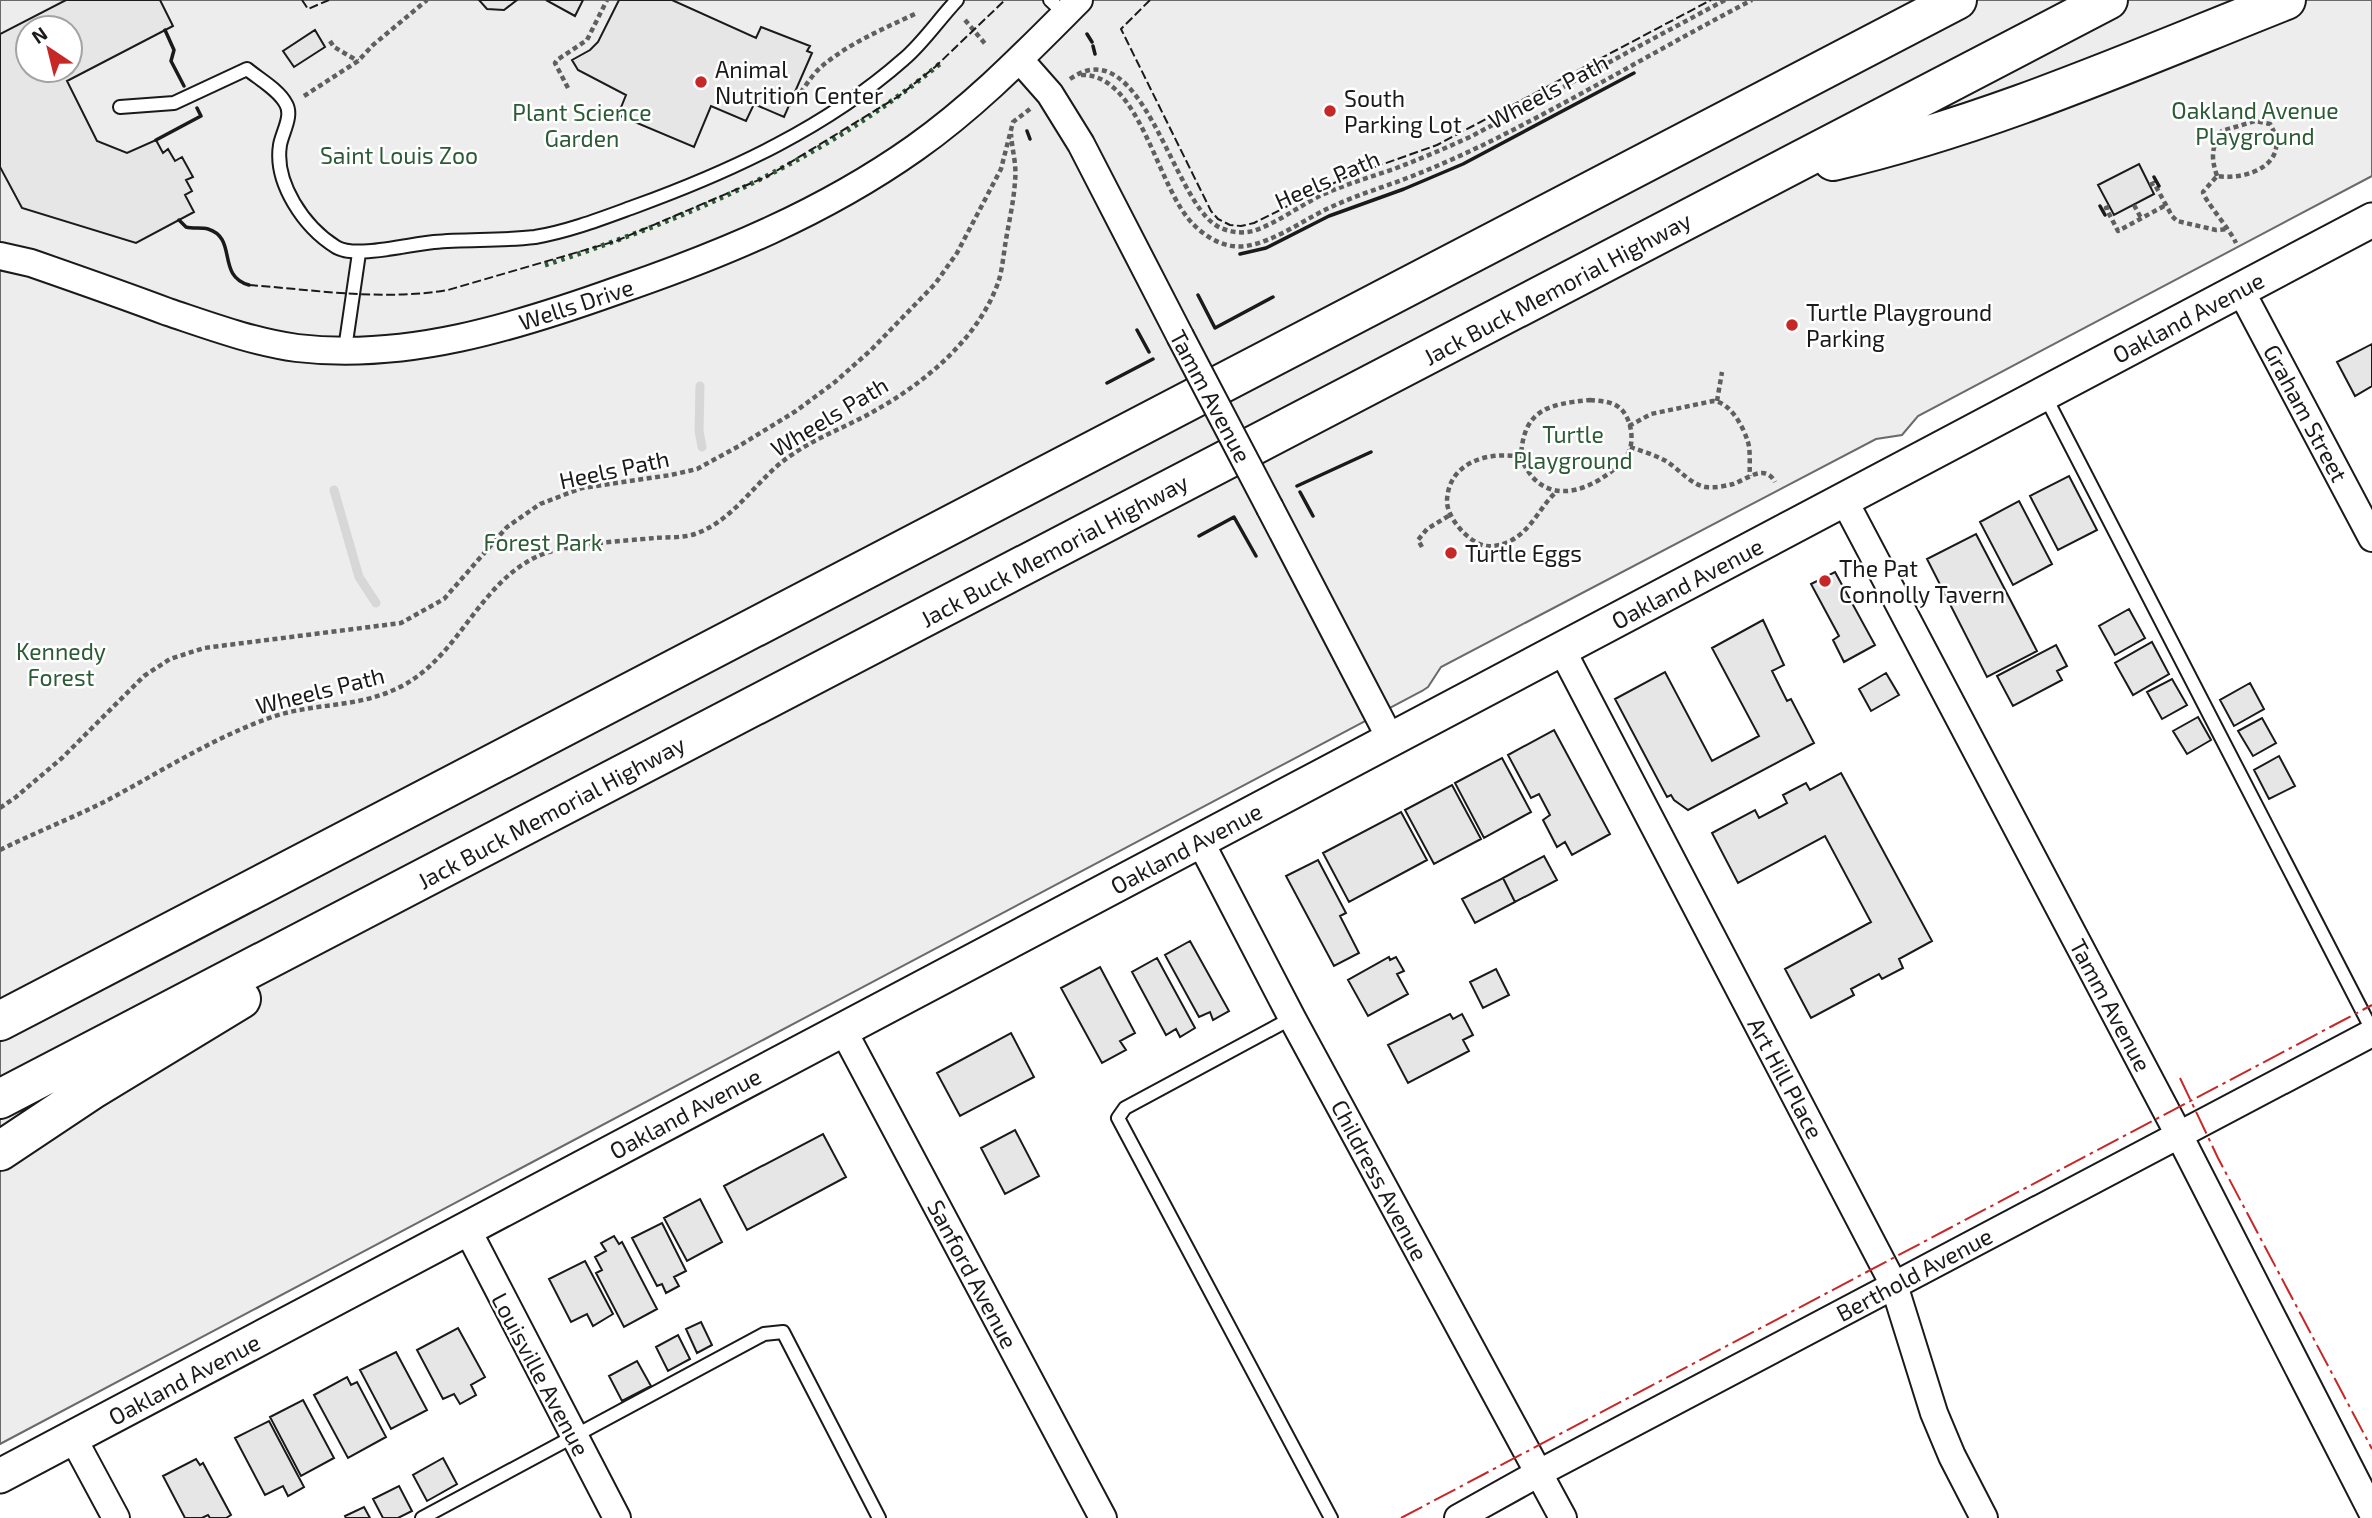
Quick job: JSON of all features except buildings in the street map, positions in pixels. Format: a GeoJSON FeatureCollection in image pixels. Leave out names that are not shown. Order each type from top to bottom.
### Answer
{"type":"FeatureCollection","features":[{"type":"Feature","properties":{"kind":"highway"},"geometry":{"type":"LineString","coordinates":[[0,1021],[1957,0]]}},
{"type":"Feature","properties":{"kind":"highway","name":"Jack Buck Memorial Highway"},"geometry":{"type":"LineString","coordinates":[[0,1099],[2108,0]]}},
{"type":"Feature","properties":{"kind":"highway"},"geometry":{"type":"LineString","coordinates":[[1776,174],[1943,132],[2026,103],[2286,0]]}},
{"type":"Feature","properties":{"kind":"highway"},"geometry":{"type":"LineString","coordinates":[[0,1151],[93,1089],[276,977],[365,909]]}},
{"type":"Feature","properties":{"kind":"street","name":"Wells Drive"},"geometry":{"type":"LineString","coordinates":[[0,256],[31,263],[251,339],[298,348],[402,346],[470,336],[566,309],[731,249],[818,207],[891,164],[976,101],[1020,60],[1064,5]]}},
{"type":"Feature","properties":{"kind":"street","name":"Tamm Avenue"},"geometry":{"type":"LineString","coordinates":[[1020,60],[1050,94],[1081,145],[1391,740]]}},
{"type":"Feature","properties":{"kind":"street","name":"Oakland Avenue"},"geometry":{"type":"LineString","coordinates":[[0,1476],[2372,219]]}},
{"type":"Feature","properties":{"kind":"street","name":"Graham Street"},"geometry":{"type":"LineString","coordinates":[[2240,289],[2372,538]]}},
{"type":"Feature","properties":{"kind":"street","name":"Tamm Avenue"},"geometry":{"type":"LineString","coordinates":[[1844,500],[2179,1135],[2372,1512]]}},
{"type":"Feature","properties":{"kind":"street","name":"Art Hill Place"},"geometry":{"type":"LineString","coordinates":[[1562,650],[1894,1285],[1934,1413],[1952,1456],[1984,1518]]}},
{"type":"Feature","properties":{"kind":"street","name":"Childress Avenue"},"geometry":{"type":"LineString","coordinates":[[1200,841],[1292,1018],[1563,1518]]}},
{"type":"Feature","properties":{"kind":"street","name":"Sanford Avenue"},"geometry":{"type":"LineString","coordinates":[[843,1030],[1103,1518]]}},
{"type":"Feature","properties":{"kind":"street","name":"Berthold Avenue"},"geometry":{"type":"LineString","coordinates":[[1458,1518],[1894,1285],[2370,1037]]}},
{"type":"Feature","properties":{"kind":"street","name":"Louisville Avenue"},"geometry":{"type":"LineString","coordinates":[[467,1229],[617,1518]]}},
{"type":"Feature","properties":{"kind":"street"},"geometry":{"type":"LineString","coordinates":[[72,1438],[116,1518]]}},
{"type":"Feature","properties":{"kind":"lane"},"geometry":{"type":"LineString","coordinates":[[120,107],[174,103],[247,69],[286,103],[288,115],[280,145],[279,163],[282,181],[319,234],[338,248],[359,253],[406,244],[534,237],[577,227],[667,195],[807,130],[864,92],[906,57],[957,0]]}},
{"type":"Feature","properties":{"kind":"lane"},"geometry":{"type":"LineString","coordinates":[[345,349],[359,253]]}},
{"type":"Feature","properties":{"kind":"lane"},"geometry":{"type":"LineString","coordinates":[[2044,394],[2370,1037]]}},
{"type":"Feature","properties":{"kind":"lane"},"geometry":{"type":"LineString","coordinates":[[1292,1018],[1125,1108],[1118,1118],[1331,1518]]}},
{"type":"Feature","properties":{"kind":"lane"},"geometry":{"type":"LineString","coordinates":[[422,1518],[764,1334],[783,1332],[879,1518]]}},
{"type":"Feature","properties":{"kind":"path"},"geometry":{"type":"LineString","coordinates":[[286,103],[302,97],[358,61],[427,0]]}},
{"type":"Feature","properties":{"kind":"path"},"geometry":{"type":"LineString","coordinates":[[568,88],[555,63],[556,60],[587,40],[607,0]]}},
{"type":"Feature","properties":{"kind":"path","name":"Heels Path"},"geometry":{"type":"LineString","coordinates":[[1076,75],[1103,69],[1123,80],[1151,120],[1198,208],[1216,226],[1239,233],[1252,231],[1322,195],[1430,155],[1472,136],[1725,0]]}},
{"type":"Feature","properties":{"kind":"path","name":"Wheels Path"},"geometry":{"type":"LineString","coordinates":[[1076,75],[1092,75],[1104,79],[1121,96],[1141,128],[1178,203],[1193,225],[1221,243],[1245,246],[1260,243],[1328,208],[1408,178],[1486,143],[1752,0]]}},
{"type":"Feature","properties":{"kind":"path"},"geometry":{"type":"LineString","coordinates":[[789,105],[795,101],[813,74],[839,53],[873,33],[923,10]]}},
{"type":"Feature","properties":{"kind":"path"},"geometry":{"type":"LineString","coordinates":[[960,15],[987,46]]}},
{"type":"Feature","properties":{"kind":"path"},"geometry":{"type":"LineString","coordinates":[[330,41],[334,47],[358,61]]}},
{"type":"Feature","properties":{"kind":"path"},"geometry":{"type":"LineString","coordinates":[[2217,176],[2212,154],[2213,146],[2222,131],[2255,121],[2270,124],[2276,134],[2276,142],[2269,162],[2250,175],[2217,176],[2202,195],[2229,229],[2236,243]]}},
{"type":"Feature","properties":{"kind":"path","name":"Heels Path"},"geometry":{"type":"LineString","coordinates":[[0,808],[62,758],[144,676],[170,659],[204,648],[401,623],[444,599],[507,527],[541,503],[582,488],[696,469],[796,411],[872,350],[935,284],[957,253],[1001,169],[1013,122]]}},
{"type":"Feature","properties":{"kind":"path","name":"Wheels Path"},"geometry":{"type":"LineString","coordinates":[[0,850],[103,802],[247,727],[294,711],[379,698],[406,684],[428,668],[450,646],[498,585],[517,568],[539,555],[562,549],[692,535],[713,526],[735,510],[757,484],[783,460],[806,445],[877,410],[927,376],[958,346],[975,324],[999,279],[1015,180],[1011,130]]}},
{"type":"Feature","properties":{"kind":"path"},"geometry":{"type":"LineString","coordinates":[[2150,185],[2154,183],[2177,220],[2216,229],[2229,229]]}},
{"type":"Feature","properties":{"kind":"path"},"geometry":{"type":"LineString","coordinates":[[2134,205],[2141,218]]}},
{"type":"Feature","properties":{"kind":"path"},"geometry":{"type":"LineString","coordinates":[[2109,207],[2106,208],[2118,231],[2166,205]]}},
{"type":"Feature","properties":{"kind":"path"},"geometry":{"type":"LineString","coordinates":[[1717,401],[1722,372]]}},
{"type":"Feature","properties":{"kind":"path"},"geometry":{"type":"LineString","coordinates":[[1590,400],[1604,402],[1617,406],[1629,426],[1630,447],[1620,464],[1607,475],[1581,489],[1556,492],[1537,481],[1521,457],[1527,425],[1544,410],[1557,404],[1590,400]]}},
{"type":"Feature","properties":{"kind":"path"},"geometry":{"type":"LineString","coordinates":[[1629,426],[1651,414],[1723,401],[1730,408],[1748,441],[1750,476]]}},
{"type":"Feature","properties":{"kind":"path"},"geometry":{"type":"LineString","coordinates":[[1630,447],[1657,456],[1704,487],[1734,484],[1750,476],[1765,473],[1770,474],[1775,482]]}},
{"type":"Feature","properties":{"kind":"path"},"geometry":{"type":"LineString","coordinates":[[1521,457],[1492,455],[1478,458],[1456,476],[1446,499],[1450,514],[1468,536],[1479,544],[1501,545],[1526,530],[1556,492]]}},
{"type":"Feature","properties":{"kind":"path"},"geometry":{"type":"LineString","coordinates":[[1422,547],[1418,540],[1422,534],[1450,514]]}},
{"type":"Feature","properties":{"kind":"shaded area","name":"Forest Park"},"geometry":{"type":"Polygon","coordinates":[[[0,0],[2372,0],[2372,176],[1918,416],[1902,435],[1876,439],[1441,667],[1428,687],[0,1444],[0,0]]]}},
{"type":"Feature","properties":{"kind":"waterway"},"geometry":{"type":"LineString","coordinates":[[700,386],[699,431],[702,447]]}},
{"type":"Feature","properties":{"kind":"waterway"},"geometry":{"type":"LineString","coordinates":[[334,490],[359,577],[376,603]]}},
{"type":"Feature","properties":{"kind":"hedge"},"geometry":{"type":"LineString","coordinates":[[545,265],[651,228],[753,183],[851,128],[942,62]]}},
{"type":"Feature","properties":{"kind":"fence"},"geometry":{"type":"LineString","coordinates":[[302,0],[308,9],[329,0]]}},
{"type":"Feature","properties":{"kind":"fence"},"geometry":{"type":"LineString","coordinates":[[249,285],[349,294],[423,293],[448,290],[616,241],[768,176],[899,96],[935,67],[1005,0]]}},
{"type":"Feature","properties":{"kind":"fence"},"geometry":{"type":"LineString","coordinates":[[1150,0],[1121,29],[1211,211],[1218,219],[1230,225],[1241,226],[1254,223],[1344,178],[1437,145],[1711,0]]}},
{"type":"Feature","properties":{"kind":"wall"},"geometry":{"type":"LineString","coordinates":[[165,30],[174,50],[171,61],[184,86]]}},
{"type":"Feature","properties":{"kind":"wall"},"geometry":{"type":"LineString","coordinates":[[1087,34],[1092,42]]}},
{"type":"Feature","properties":{"kind":"wall"},"geometry":{"type":"LineString","coordinates":[[1093,46],[1095,54]]}},
{"type":"Feature","properties":{"kind":"wall"},"geometry":{"type":"LineString","coordinates":[[1240,254],[1266,248],[1329,216],[1463,164],[1634,73]]}},
{"type":"Feature","properties":{"kind":"wall"},"geometry":{"type":"LineString","coordinates":[[156,140],[201,116],[197,108]]}},
{"type":"Feature","properties":{"kind":"wall"},"geometry":{"type":"LineString","coordinates":[[1027,131],[1030,139]]}},
{"type":"Feature","properties":{"kind":"wall"},"geometry":{"type":"LineString","coordinates":[[2154,177],[2159,186]]}},
{"type":"Feature","properties":{"kind":"wall"},"geometry":{"type":"LineString","coordinates":[[2100,206],[2105,215]]}},
{"type":"Feature","properties":{"kind":"wall"},"geometry":{"type":"LineString","coordinates":[[179,220],[186,227],[205,228],[217,234],[222,240],[233,274],[249,285]]}},
{"type":"Feature","properties":{"kind":"wall"},"geometry":{"type":"LineString","coordinates":[[1198,295],[1215,328],[1273,297]]}},
{"type":"Feature","properties":{"kind":"wall"},"geometry":{"type":"LineString","coordinates":[[1137,330],[1149,352]]}},
{"type":"Feature","properties":{"kind":"wall"},"geometry":{"type":"LineString","coordinates":[[1107,383],[1153,359]]}},
{"type":"Feature","properties":{"kind":"wall"},"geometry":{"type":"LineString","coordinates":[[1297,486],[1371,452]]}},
{"type":"Feature","properties":{"kind":"wall"},"geometry":{"type":"LineString","coordinates":[[1300,492],[1313,516]]}},
{"type":"Feature","properties":{"kind":"wall"},"geometry":{"type":"LineString","coordinates":[[1199,536],[1234,517],[1256,556]]}},
{"type":"Feature","properties":{"kind":"power"},"geometry":{"type":"LineString","coordinates":[[1401,1518],[2372,1005]]}},
{"type":"Feature","properties":{"kind":"power"},"geometry":{"type":"LineString","coordinates":[[2180,1078],[2218,1158],[2372,1449]]}},
{"type":"Feature","properties":{"kind":"place","name":"Animal Nutrition Center"},"geometry":{"type":"Point","coordinates":[701,82]}},
{"type":"Feature","properties":{"kind":"place","name":"South Parking Lot"},"geometry":{"type":"Point","coordinates":[1330,111]}},
{"type":"Feature","properties":{"kind":"place","name":"Turtle Playground Parking"},"geometry":{"type":"Point","coordinates":[1792,325]}},
{"type":"Feature","properties":{"kind":"place","name":"Turtle Eggs"},"geometry":{"type":"Point","coordinates":[1451,553]}},
{"type":"Feature","properties":{"kind":"place","name":"The Pat Connolly Tavern"},"geometry":{"type":"Point","coordinates":[1825,581]}},
{"type":"Feature","properties":{"kind":"park label","name":"Oakland Avenue Playground"},"geometry":{"type":"Point","coordinates":[2255,123]}},
{"type":"Feature","properties":{"kind":"park label","name":"Plant Science Garden"},"geometry":{"type":"Point","coordinates":[582,125]}},
{"type":"Feature","properties":{"kind":"park label","name":"Saint Louis Zoo"},"geometry":{"type":"Point","coordinates":[399,155]}},
{"type":"Feature","properties":{"kind":"park label","name":"Turtle Playground"},"geometry":{"type":"Point","coordinates":[1573,447]}},
{"type":"Feature","properties":{"kind":"park label","name":"Kennedy Forest"},"geometry":{"type":"Point","coordinates":[61,664]}}]}
